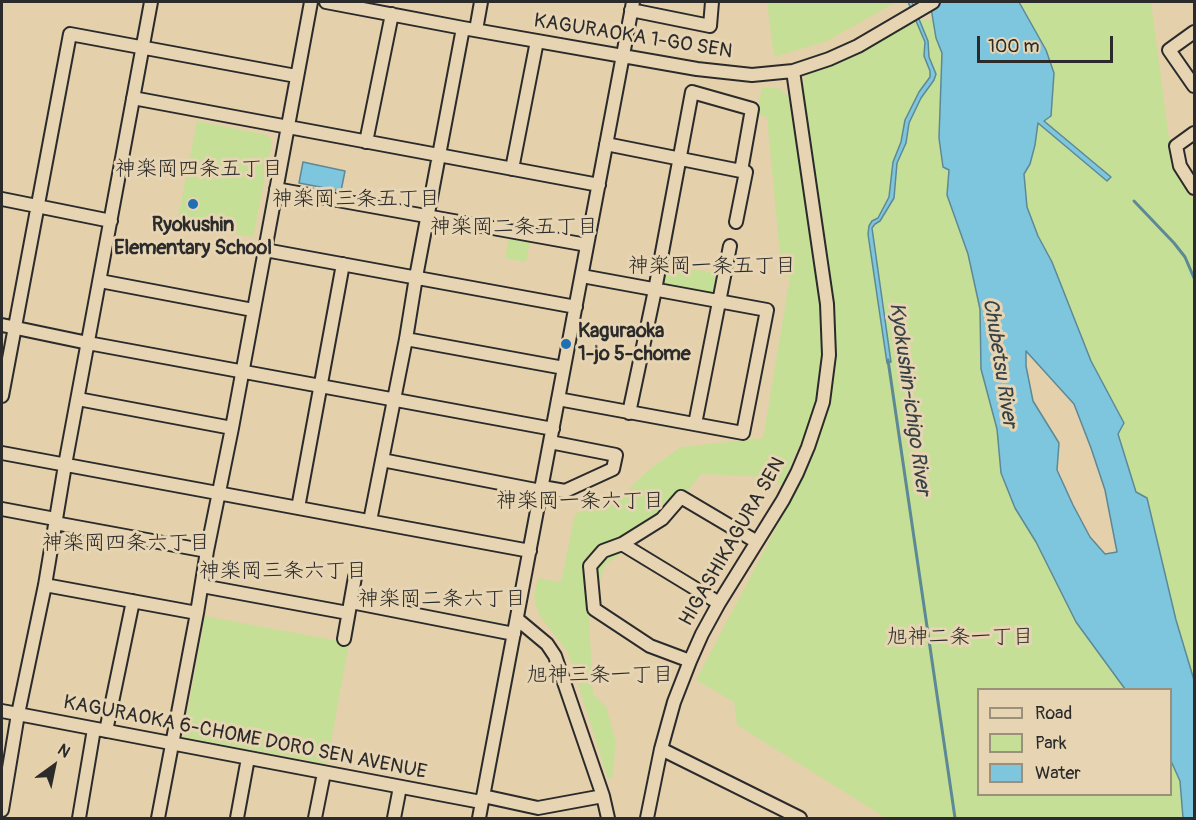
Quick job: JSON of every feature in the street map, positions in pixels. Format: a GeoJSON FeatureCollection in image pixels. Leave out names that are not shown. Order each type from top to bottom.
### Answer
{"type":"FeatureCollection","features":[{"type":"Feature","properties":{"kind":"street"},"geometry":{"type":"LineString","coordinates":[[2,810],[151,2]]}},
{"type":"Feature","properties":{"kind":"street"},"geometry":{"type":"LineString","coordinates":[[158,819],[310,2]]}},
{"type":"Feature","properties":{"kind":"street","name":"KAGURAOKA 1-GO SEN"},"geometry":{"type":"LineString","coordinates":[[326,2],[378,6],[392,14],[687,68],[752,75],[793,71]]}},
{"type":"Feature","properties":{"kind":"street"},"geometry":{"type":"LineString","coordinates":[[476,30],[481,2]]}},
{"type":"Feature","properties":{"kind":"street"},"geometry":{"type":"LineString","coordinates":[[479,819],[632,6],[710,26],[712,2]]}},
{"type":"Feature","properties":{"kind":"street"},"geometry":{"type":"LineString","coordinates":[[793,71],[858,46],[933,2]]}},
{"type":"Feature","properties":{"kind":"street"},"geometry":{"type":"LineString","coordinates":[[366,142],[392,14]]}},
{"type":"Feature","properties":{"kind":"street"},"geometry":{"type":"LineString","coordinates":[[370,521],[463,28]]}},
{"type":"Feature","properties":{"kind":"street"},"geometry":{"type":"LineString","coordinates":[[1194,32],[1169,50],[1194,87]]}},
{"type":"Feature","properties":{"kind":"street"},"geometry":{"type":"LineString","coordinates":[[2,396],[8,327],[37,207],[70,34],[296,76]]}},
{"type":"Feature","properties":{"kind":"street"},"geometry":{"type":"LineString","coordinates":[[512,169],[537,41]]}},
{"type":"Feature","properties":{"kind":"street","name":"HIGASHIKAGURA SEN"},"geometry":{"type":"LineString","coordinates":[[646,819],[674,702],[690,662],[719,603],[758,542],[797,473],[823,402],[829,356],[827,304],[793,71]]}},
{"type":"Feature","properties":{"kind":"street"},"geometry":{"type":"LineString","coordinates":[[629,412],[655,290],[692,92],[752,109],[741,171]]}},
{"type":"Feature","properties":{"kind":"street"},"geometry":{"type":"LineString","coordinates":[[133,98],[598,185]]}},
{"type":"Feature","properties":{"kind":"street"},"geometry":{"type":"LineString","coordinates":[[1194,133],[1176,146],[1180,166],[1194,188]]}},
{"type":"Feature","properties":{"kind":"street"},"geometry":{"type":"LineString","coordinates":[[606,144],[746,172],[736,222]]}},
{"type":"Feature","properties":{"kind":"street"},"geometry":{"type":"LineString","coordinates":[[276,189],[587,245]]}},
{"type":"Feature","properties":{"kind":"street"},"geometry":{"type":"LineString","coordinates":[[2,199],[111,221]]}},
{"type":"Feature","properties":{"kind":"street"},"geometry":{"type":"LineString","coordinates":[[695,424],[730,246]]}},
{"type":"Feature","properties":{"kind":"street"},"geometry":{"type":"LineString","coordinates":[[265,250],[576,307]]}},
{"type":"Feature","properties":{"kind":"street"},"geometry":{"type":"LineString","coordinates":[[298,508],[343,264]]}},
{"type":"Feature","properties":{"kind":"street"},"geometry":{"type":"LineString","coordinates":[[558,399],[743,434],[767,310],[582,276]]}},
{"type":"Feature","properties":{"kind":"street"},"geometry":{"type":"LineString","coordinates":[[99,281],[253,310]]}},
{"type":"Feature","properties":{"kind":"street"},"geometry":{"type":"LineString","coordinates":[[8,327],[393,399],[551,436],[616,455],[613,469],[565,491],[542,489],[382,460]]}},
{"type":"Feature","properties":{"kind":"street"},"geometry":{"type":"LineString","coordinates":[[406,339],[564,368]]}},
{"type":"Feature","properties":{"kind":"street"},"geometry":{"type":"LineString","coordinates":[[78,399],[232,429]]}},
{"type":"Feature","properties":{"kind":"street"},"geometry":{"type":"LineString","coordinates":[[2,453],[530,552]]}},
{"type":"Feature","properties":{"kind":"street"},"geometry":{"type":"LineString","coordinates":[[690,662],[650,646],[594,609],[590,566],[603,551],[622,544],[662,519],[681,496],[758,542]]}},
{"type":"Feature","properties":{"kind":"street"},"geometry":{"type":"LineString","coordinates":[[2,509],[207,551]]}},
{"type":"Feature","properties":{"kind":"street"},"geometry":{"type":"LineString","coordinates":[[622,544],[719,603]]}},
{"type":"Feature","properties":{"kind":"street"},"geometry":{"type":"LineString","coordinates":[[344,639],[355,577]]}},
{"type":"Feature","properties":{"kind":"street"},"geometry":{"type":"LineString","coordinates":[[45,585],[197,613]]}},
{"type":"Feature","properties":{"kind":"street"},"geometry":{"type":"LineString","coordinates":[[202,586],[514,634]]}},
{"type":"Feature","properties":{"kind":"street"},"geometry":{"type":"LineString","coordinates":[[79,819],[133,601]]}},
{"type":"Feature","properties":{"kind":"street"},"geometry":{"type":"LineString","coordinates":[[517,619],[547,644],[555,656],[603,796],[608,819]]}},
{"type":"Feature","properties":{"kind":"street","name":"KAGURAOKA 6-CHOME DORO SEN AVENUE"},"geometry":{"type":"LineString","coordinates":[[2,711],[400,787],[538,808],[603,796]]}},
{"type":"Feature","properties":{"kind":"street"},"geometry":{"type":"LineString","coordinates":[[662,749],[800,819]]}},
{"type":"Feature","properties":{"kind":"street"},"geometry":{"type":"LineString","coordinates":[[237,819],[248,758]]}},
{"type":"Feature","properties":{"kind":"street"},"geometry":{"type":"LineString","coordinates":[[315,819],[324,772]]}},
{"type":"Feature","properties":{"kind":"street"},"geometry":{"type":"LineString","coordinates":[[394,819],[400,787]]}},
{"type":"Feature","properties":{"kind":"green space"},"geometry":{"type":"Polygon","coordinates":[[[767,2],[896,2],[827,41],[774,57],[767,2]]]}},
{"type":"Feature","properties":{"kind":"green space"},"geometry":{"type":"Polygon","coordinates":[[[1019,2],[1151,2],[1173,168],[1194,201],[1194,680],[1118,434],[1124,423],[1091,361],[1052,262],[1038,236],[1027,207],[1024,174],[1030,164],[1038,122],[1107,181],[1110,177],[1044,121],[1052,94],[1054,73],[1046,50],[1019,2]]]}},
{"type":"Feature","properties":{"kind":"green space"},"geometry":{"type":"Polygon","coordinates":[[[933,19],[936,38],[942,53],[939,138],[943,166],[949,170],[947,195],[968,254],[980,309],[981,369],[997,429],[1001,473],[1015,508],[1036,542],[1076,622],[1124,688],[977,688],[977,796],[1172,796],[1172,763],[1180,781],[1183,818],[886,818],[737,725],[734,702],[696,680],[795,492],[814,450],[829,401],[835,352],[828,256],[816,187],[802,87],[803,80],[806,75],[857,53],[911,21],[933,19]]]}},
{"type":"Feature","properties":{"kind":"green space"},"geometry":{"type":"Polygon","coordinates":[[[762,88],[779,88],[788,96],[822,302],[824,355],[819,401],[782,485],[767,477],[701,474],[662,525],[605,565],[589,617],[593,695],[606,706],[616,742],[612,778],[608,779],[568,652],[539,615],[534,597],[538,578],[561,582],[575,514],[621,496],[652,467],[681,447],[763,438],[790,277],[782,276],[767,117],[756,115],[762,88]]]}},
{"type":"Feature","properties":{"kind":"green space"},"geometry":{"type":"Polygon","coordinates":[[[197,121],[267,135],[272,142],[253,237],[177,223],[197,121]]]}},
{"type":"Feature","properties":{"kind":"green space"},"geometry":{"type":"Polygon","coordinates":[[[509,237],[530,241],[526,262],[505,258],[509,237]]]}},
{"type":"Feature","properties":{"kind":"green space"},"geometry":{"type":"Polygon","coordinates":[[[666,264],[719,274],[715,295],[662,284],[666,264]]]}},
{"type":"Feature","properties":{"kind":"green space"},"geometry":{"type":"Polygon","coordinates":[[[205,616],[349,643],[327,764],[183,737],[205,616]]]}},
{"type":"Feature","properties":{"kind":"water"},"geometry":{"type":"Polygon","coordinates":[[[908,2],[912,2],[928,41],[929,57],[936,74],[909,123],[906,143],[897,163],[894,198],[880,221],[872,228],[891,362],[887,363],[868,234],[869,226],[878,218],[889,197],[893,162],[901,142],[905,120],[919,92],[930,77],[924,56],[925,42],[908,2]]]}},
{"type":"Feature","properties":{"kind":"water","name":"Chubetsu River"},"geometry":{"type":"Polygon","coordinates":[[[930,2],[1019,2],[1046,50],[1054,73],[1051,116],[1044,121],[1111,177],[1107,181],[1038,123],[1030,164],[1024,174],[1027,207],[1038,236],[1052,262],[1091,361],[1124,423],[1118,434],[1136,492],[1147,498],[1176,620],[1194,680],[1194,818],[1183,818],[1180,781],[1172,763],[1172,688],[1124,688],[1076,622],[1036,542],[1015,508],[1001,473],[997,429],[981,369],[980,309],[968,254],[947,195],[949,170],[943,167],[939,138],[942,53],[936,38],[930,2]],[[1026,351],[1026,366],[1033,401],[1059,443],[1057,470],[1090,537],[1105,554],[1117,552],[1105,490],[1074,404],[1026,351]]]}},
{"type":"Feature","properties":{"kind":"water"},"geometry":{"type":"Polygon","coordinates":[[[303,162],[345,171],[341,191],[299,183],[303,162]]]}},
{"type":"Feature","properties":{"kind":"waterway"},"geometry":{"type":"LineString","coordinates":[[1134,201],[1185,257],[1194,278]]}},
{"type":"Feature","properties":{"kind":"waterway","name":"Kyokushin-ichigo River"},"geometry":{"type":"LineString","coordinates":[[888,360],[955,818]]}},
{"type":"Feature","properties":{"kind":"place","name":"Ryokushin Elementary School"},"geometry":{"type":"Point","coordinates":[193,204]}},
{"type":"Feature","properties":{"kind":"place","name":"Kaguraoka 1-jo 5-chome"},"geometry":{"type":"Point","coordinates":[566,344]}},
{"type":"Feature","properties":{"kind":"district","name":"神楽岡四条五丁目"},"geometry":{"type":"Point","coordinates":[199,170]}},
{"type":"Feature","properties":{"kind":"district","name":"神楽岡三条五丁目"},"geometry":{"type":"Point","coordinates":[356,200]}},
{"type":"Feature","properties":{"kind":"district","name":"神楽岡二条五丁目"},"geometry":{"type":"Point","coordinates":[514,228]}},
{"type":"Feature","properties":{"kind":"district","name":"神楽岡一条五丁目"},"geometry":{"type":"Point","coordinates":[712,267]}},
{"type":"Feature","properties":{"kind":"district","name":"神楽岡一条六丁目"},"geometry":{"type":"Point","coordinates":[580,502]}},
{"type":"Feature","properties":{"kind":"district","name":"神楽岡四条六丁目"},"geometry":{"type":"Point","coordinates":[126,544]}},
{"type":"Feature","properties":{"kind":"district","name":"神楽岡三条六丁目"},"geometry":{"type":"Point","coordinates":[283,572]}},
{"type":"Feature","properties":{"kind":"district","name":"神楽岡二条六丁目"},"geometry":{"type":"Point","coordinates":[442,600]}},
{"type":"Feature","properties":{"kind":"district","name":"旭神二条一丁目"},"geometry":{"type":"Point","coordinates":[960,638]}},
{"type":"Feature","properties":{"kind":"district","name":"旭神三条一丁目"},"geometry":{"type":"Point","coordinates":[600,676]}}]}
